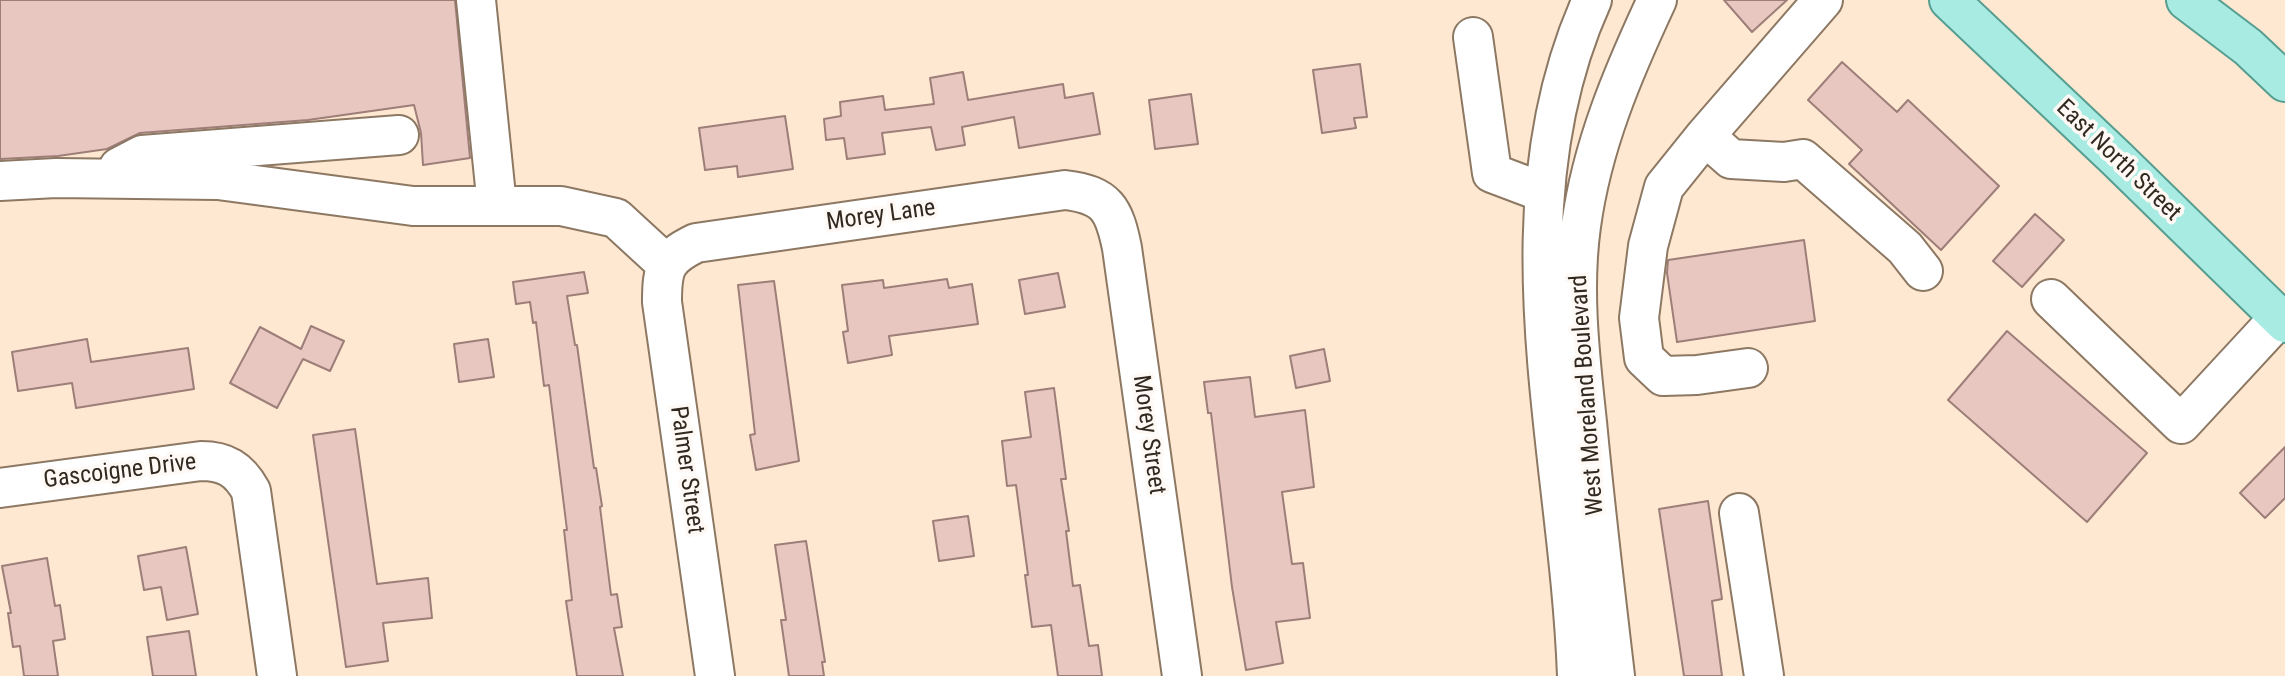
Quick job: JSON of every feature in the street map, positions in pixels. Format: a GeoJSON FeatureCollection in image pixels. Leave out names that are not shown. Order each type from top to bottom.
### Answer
{"type":"FeatureCollection","features":[{"type":"Feature","properties":{"kind":"main road","name":"East North Street"},"geometry":{"type":"LineString","coordinates":[[1948,0],[2116,158],[2282,321]]}},
{"type":"Feature","properties":{"kind":"main road"},"geometry":{"type":"LineString","coordinates":[[2186,0],[2248,47],[2285,82]]}},
{"type":"Feature","properties":{"kind":"street"},"geometry":{"type":"LineString","coordinates":[[476,0],[497,206]]}},
{"type":"Feature","properties":{"kind":"street","name":"West Moreland Boulevard"},"geometry":{"type":"LineString","coordinates":[[1577,676],[1543,303],[1545,193],[1551,138],[1563,85],[1581,25],[1592,0]]}},
{"type":"Feature","properties":{"kind":"street","name":"West Moreland Boulevard"},"geometry":{"type":"LineString","coordinates":[[1615,676],[1581,363],[1577,279],[1581,226],[1591,173],[1606,119],[1626,65],[1657,0]]}},
{"type":"Feature","properties":{"kind":"street"},"geometry":{"type":"LineString","coordinates":[[1748,368],[1697,375],[1663,376],[1644,358],[1639,318],[1648,246],[1664,187],[1823,0]]}},
{"type":"Feature","properties":{"kind":"street"},"geometry":{"type":"LineString","coordinates":[[1473,37],[1492,173],[1545,193]]}},
{"type":"Feature","properties":{"kind":"street"},"geometry":{"type":"LineString","coordinates":[[99,178],[142,155],[399,135]]}},
{"type":"Feature","properties":{"kind":"street"},"geometry":{"type":"LineString","coordinates":[[1705,136],[1731,159],[1784,162],[1803,159],[1905,248],[1923,271]]}},
{"type":"Feature","properties":{"kind":"street"},"geometry":{"type":"LineString","coordinates":[[0,181],[99,178],[218,180],[413,206],[561,206],[616,218],[666,264]]}},
{"type":"Feature","properties":{"kind":"street","name":"Morey Lane"},"geometry":{"type":"LineString","coordinates":[[666,264],[677,252],[696,243],[1065,190],[1083,192],[1101,200]]}},
{"type":"Feature","properties":{"kind":"street","name":"Morey Street"},"geometry":{"type":"LineString","coordinates":[[1101,200],[1116,221],[1122,248],[1182,676]]}},
{"type":"Feature","properties":{"kind":"street","name":"Palmer Street"},"geometry":{"type":"LineString","coordinates":[[666,264],[662,279],[662,302],[715,676]]}},
{"type":"Feature","properties":{"kind":"street"},"geometry":{"type":"LineString","coordinates":[[2051,299],[2181,424],[2282,321]]}},
{"type":"Feature","properties":{"kind":"street","name":"Gascoigne Drive"},"geometry":{"type":"LineString","coordinates":[[0,488],[201,461],[216,461],[231,466],[251,491],[277,676]]}},
{"type":"Feature","properties":{"kind":"street"},"geometry":{"type":"LineString","coordinates":[[1739,513],[1764,676]]}},
{"type":"Feature","properties":{"kind":"building"},"geometry":{"type":"Polygon","coordinates":[[[0,0],[455,0],[470,158],[423,165],[421,133],[414,105],[308,120],[140,133],[107,149],[58,156],[0,159],[0,0]]]}},
{"type":"Feature","properties":{"kind":"building"},"geometry":{"type":"Polygon","coordinates":[[[1724,0],[1787,0],[1752,32],[1724,0]]]}},
{"type":"Feature","properties":{"kind":"building"},"geometry":{"type":"Polygon","coordinates":[[[1842,62],[1897,112],[1908,100],[1999,186],[1941,250],[1849,164],[1862,150],[1808,100],[1842,62]]]}},
{"type":"Feature","properties":{"kind":"building"},"geometry":{"type":"Polygon","coordinates":[[[1360,64],[1367,117],[1354,118],[1356,128],[1322,133],[1313,70],[1360,64]]]}},
{"type":"Feature","properties":{"kind":"building"},"geometry":{"type":"Polygon","coordinates":[[[963,72],[968,100],[1063,84],[1065,98],[1093,93],[1100,134],[1019,148],[1014,117],[962,127],[965,145],[936,150],[931,127],[882,133],[885,154],[847,159],[844,138],[826,140],[824,119],[841,116],[840,102],[883,96],[885,110],[934,104],[930,78],[963,72]]]}},
{"type":"Feature","properties":{"kind":"building"},"geometry":{"type":"Polygon","coordinates":[[[1191,94],[1198,144],[1155,149],[1149,100],[1191,94]]]}},
{"type":"Feature","properties":{"kind":"building"},"geometry":{"type":"Polygon","coordinates":[[[785,116],[793,169],[738,177],[737,166],[705,170],[699,128],[785,116]]]}},
{"type":"Feature","properties":{"kind":"building"},"geometry":{"type":"Polygon","coordinates":[[[2035,214],[2064,240],[2022,287],[1993,261],[2035,214]]]}},
{"type":"Feature","properties":{"kind":"building"},"geometry":{"type":"Polygon","coordinates":[[[1804,240],[1815,321],[1677,342],[1667,273],[1668,260],[1804,240]]]}},
{"type":"Feature","properties":{"kind":"building"},"geometry":{"type":"Polygon","coordinates":[[[584,272],[588,293],[567,296],[602,506],[611,595],[617,594],[622,627],[614,628],[623,676],[577,676],[566,601],[572,600],[564,530],[567,530],[549,385],[544,386],[536,322],[533,323],[530,302],[516,304],[513,282],[584,272]]]}},
{"type":"Feature","properties":{"kind":"building"},"geometry":{"type":"Polygon","coordinates":[[[1058,273],[1065,307],[1025,314],[1019,280],[1058,273]]]}},
{"type":"Feature","properties":{"kind":"building"},"geometry":{"type":"Polygon","coordinates":[[[947,279],[949,288],[972,284],[978,324],[889,336],[892,355],[848,363],[843,332],[848,331],[842,285],[883,280],[884,288],[947,279]]]}},
{"type":"Feature","properties":{"kind":"building"},"geometry":{"type":"Polygon","coordinates":[[[774,281],[799,461],[756,470],[750,435],[755,434],[738,285],[774,281]]]}},
{"type":"Feature","properties":{"kind":"building"},"geometry":{"type":"Polygon","coordinates":[[[311,326],[344,341],[330,371],[303,359],[277,408],[230,383],[260,327],[301,349],[311,326]]]}},
{"type":"Feature","properties":{"kind":"building"},"geometry":{"type":"Polygon","coordinates":[[[2007,331],[2147,453],[2087,522],[1948,400],[2007,331]]]}},
{"type":"Feature","properties":{"kind":"building"},"geometry":{"type":"Polygon","coordinates":[[[87,339],[91,362],[188,348],[194,389],[76,408],[72,383],[18,391],[12,352],[87,339]]]}},
{"type":"Feature","properties":{"kind":"building"},"geometry":{"type":"Polygon","coordinates":[[[488,339],[494,377],[459,382],[454,344],[488,339]]]}},
{"type":"Feature","properties":{"kind":"building"},"geometry":{"type":"Polygon","coordinates":[[[1324,349],[1330,381],[1296,388],[1290,356],[1324,349]]]}},
{"type":"Feature","properties":{"kind":"building"},"geometry":{"type":"Polygon","coordinates":[[[1250,377],[1255,417],[1305,410],[1314,487],[1282,492],[1292,564],[1303,563],[1310,618],[1276,622],[1283,663],[1246,670],[1232,587],[1211,413],[1208,413],[1204,382],[1250,377]]]}},
{"type":"Feature","properties":{"kind":"building"},"geometry":{"type":"Polygon","coordinates":[[[1054,388],[1066,479],[1061,479],[1069,531],[1066,531],[1073,586],[1080,585],[1089,646],[1098,645],[1102,676],[1058,676],[1051,625],[1032,627],[1016,485],[1007,486],[1002,441],[1031,437],[1025,392],[1054,388]]]}},
{"type":"Feature","properties":{"kind":"building"},"geometry":{"type":"Polygon","coordinates":[[[355,429],[377,584],[428,578],[432,618],[383,623],[388,661],[346,667],[313,435],[355,429]]]}},
{"type":"Feature","properties":{"kind":"building"},"geometry":{"type":"Polygon","coordinates":[[[2285,447],[2285,498],[2265,518],[2240,493],[2285,447]]]}},
{"type":"Feature","properties":{"kind":"building"},"geometry":{"type":"Polygon","coordinates":[[[1708,501],[1722,599],[1712,601],[1722,676],[1684,676],[1659,509],[1708,501]]]}},
{"type":"Feature","properties":{"kind":"building"},"geometry":{"type":"Polygon","coordinates":[[[968,516],[974,556],[939,561],[933,521],[968,516]]]}},
{"type":"Feature","properties":{"kind":"building"},"geometry":{"type":"Polygon","coordinates":[[[806,541],[825,662],[822,662],[824,676],[789,676],[781,620],[786,620],[775,545],[806,541]]]}},
{"type":"Feature","properties":{"kind":"building"},"geometry":{"type":"Polygon","coordinates":[[[186,547],[198,614],[167,620],[161,587],[144,590],[138,556],[186,547]]]}},
{"type":"Feature","properties":{"kind":"building"},"geometry":{"type":"Polygon","coordinates":[[[47,558],[55,606],[60,605],[65,639],[53,641],[58,676],[24,676],[20,646],[13,647],[8,613],[11,613],[2,566],[47,558]]]}},
{"type":"Feature","properties":{"kind":"building"},"geometry":{"type":"Polygon","coordinates":[[[189,631],[196,676],[153,676],[147,637],[189,631]]]}}]}
